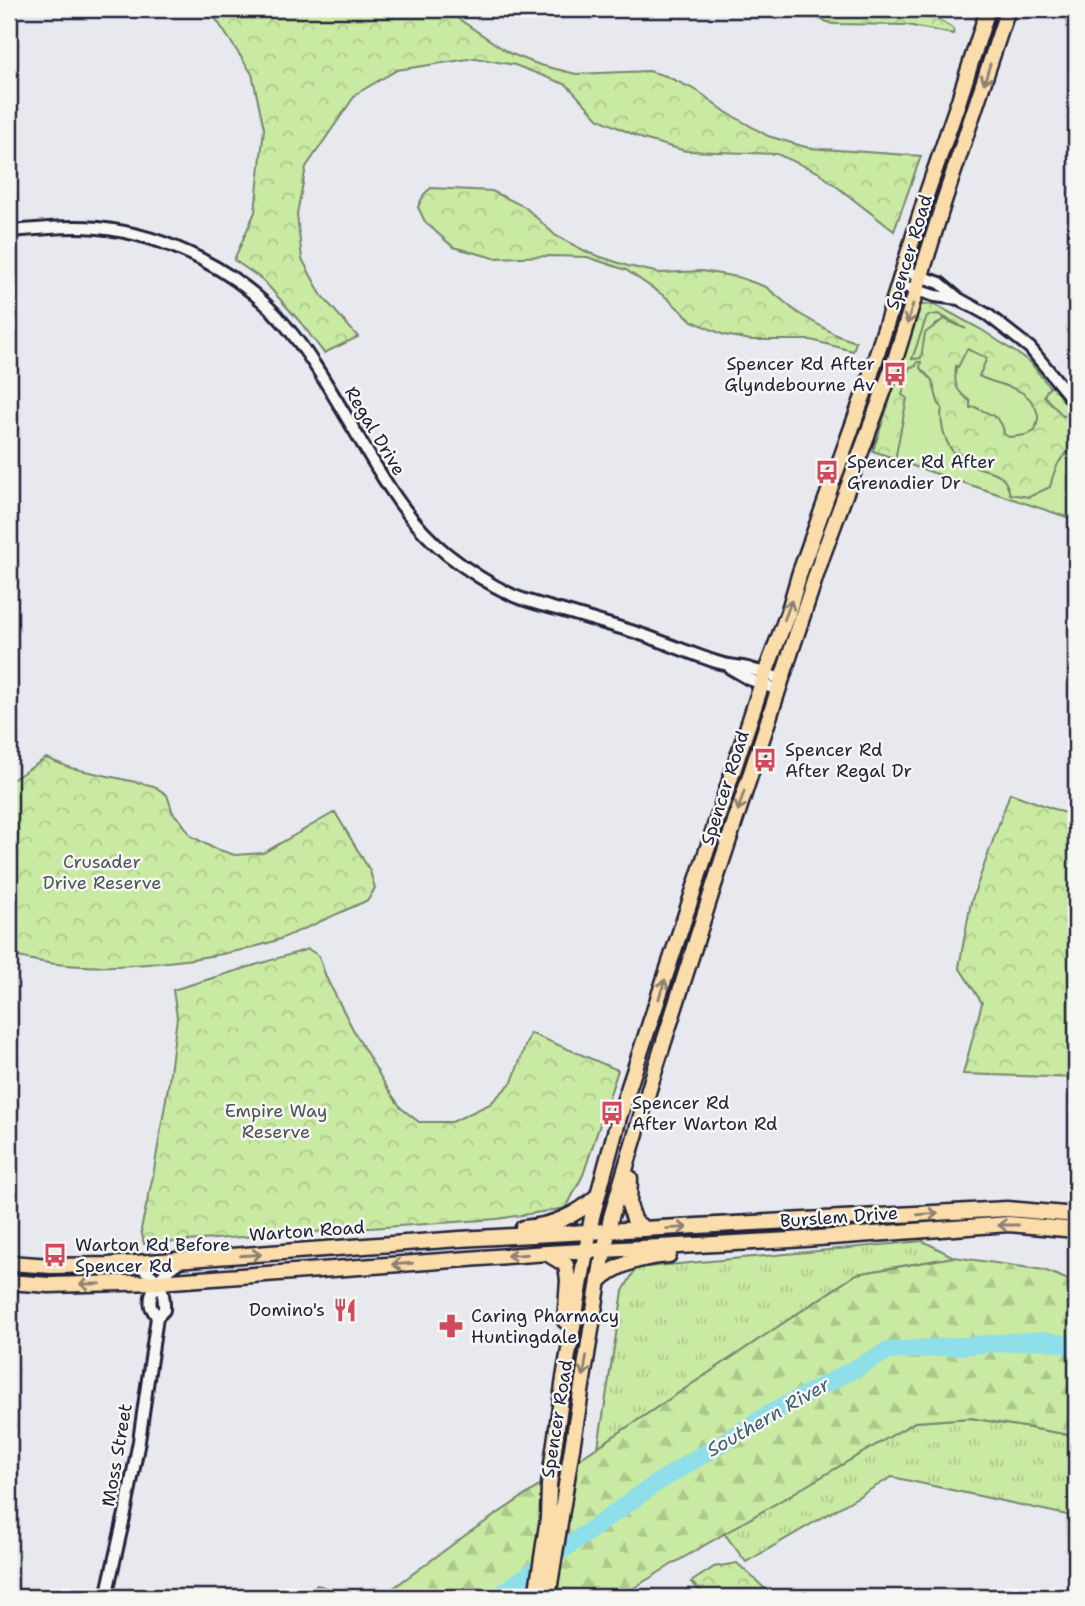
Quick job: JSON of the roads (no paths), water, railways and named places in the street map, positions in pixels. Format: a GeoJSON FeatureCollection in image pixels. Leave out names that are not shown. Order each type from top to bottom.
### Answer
{"type":"FeatureCollection","features":[{"type":"Feature","properties":{"kind":"main road","name":"Spencer Road"},"geometry":{"type":"LineString","coordinates":[[548,1597],[554,1519],[549,1485],[558,1416],[585,1251],[620,1114],[763,679],[869,380],[988,9]]}},
{"type":"Feature","properties":{"kind":"main road","name":"Spencer Road"},"geometry":{"type":"LineString","coordinates":[[536,1597],[554,1519],[608,1231],[634,1142],[766,726],[822,557],[894,363],[1008,9]]}},
{"type":"Feature","properties":{"kind":"main road"},"geometry":{"type":"LineString","coordinates":[[800,572],[810,564],[840,483],[845,481],[849,488]]}},
{"type":"Feature","properties":{"kind":"main road"},"geometry":{"type":"LineString","coordinates":[[735,766],[748,755],[757,729],[766,726]]}},
{"type":"Feature","properties":{"kind":"main road"},"geometry":{"type":"LineString","coordinates":[[643,1047],[654,1045],[660,1029],[677,1002]]}},
{"type":"Feature","properties":{"kind":"main road"},"geometry":{"type":"LineString","coordinates":[[634,1142],[635,1161],[629,1182],[629,1205],[635,1222],[645,1229]]}},
{"type":"Feature","properties":{"kind":"main road"},"geometry":{"type":"LineString","coordinates":[[460,1239],[555,1221],[585,1208],[599,1194]]}},
{"type":"Feature","properties":{"kind":"main road","name":"Burslem Drive"},"geometry":{"type":"LineString","coordinates":[[608,1231],[1007,1209],[1076,1215]]}},
{"type":"Feature","properties":{"kind":"main road"},"geometry":{"type":"LineString","coordinates":[[780,1222],[790,1231],[831,1237]]}},
{"type":"Feature","properties":{"kind":"main road","name":"Burslem Drive"},"geometry":{"type":"LineString","coordinates":[[604,1250],[732,1244],[1009,1224],[1076,1230]]}},
{"type":"Feature","properties":{"kind":"main road","name":"Warton Road"},"geometry":{"type":"LineString","coordinates":[[9,1263],[51,1266],[136,1263],[608,1231]]}},
{"type":"Feature","properties":{"kind":"main road"},"geometry":{"type":"LineString","coordinates":[[599,1281],[607,1272],[636,1261],[655,1256],[716,1251],[732,1244]]}},
{"type":"Feature","properties":{"kind":"main road"},"geometry":{"type":"LineString","coordinates":[[9,1282],[48,1285],[159,1282],[604,1250]]}},
{"type":"Feature","properties":{"kind":"main road"},"geometry":{"type":"LineString","coordinates":[[289,1252],[306,1258],[350,1259],[360,1266]]}},
{"type":"Feature","properties":{"kind":"main road"},"geometry":{"type":"LineString","coordinates":[[547,1253],[566,1265],[568,1280],[556,1395],[558,1416]]}},
{"type":"Feature","properties":{"kind":"main road"},"geometry":{"type":"LineString","coordinates":[[216,1257],[224,1268],[264,1275]]}},
{"type":"Feature","properties":{"kind":"street","name":"Regal Drive"},"geometry":{"type":"LineString","coordinates":[[9,231],[64,227],[122,232],[169,245],[224,273],[247,289],[286,326],[309,356],[409,516],[448,555],[475,575],[515,596],[641,634],[722,663],[752,669],[763,679],[780,685]]}},
{"type":"Feature","properties":{"kind":"street"},"geometry":{"type":"LineString","coordinates":[[901,277],[919,283],[940,283],[959,299],[988,315],[1030,348],[1076,404]]}},
{"type":"Feature","properties":{"kind":"street"},"geometry":{"type":"LineString","coordinates":[[136,1263],[159,1282],[171,1266],[183,1260]]}},
{"type":"Feature","properties":{"kind":"street","name":"Moss Street"},"geometry":{"type":"LineString","coordinates":[[106,1597],[126,1509],[157,1317],[151,1308],[151,1294],[159,1282]]}},
{"type":"Feature","properties":{"kind":"waterway","name":"Southern River"},"geometry":{"type":"LineString","coordinates":[[497,1597],[655,1484],[771,1413],[888,1351],[1043,1340],[1076,1347]]}},
{"type":"Feature","properties":{"kind":"place","name":"Spencer Rd After Glyndebourne Av"},"geometry":{"type":"Point","coordinates":[895,374]}},
{"type":"Feature","properties":{"kind":"place","name":"Spencer Rd After Grenadier Dr"},"geometry":{"type":"Point","coordinates":[827,472]}},
{"type":"Feature","properties":{"kind":"place","name":"Spencer Rd After Regal Dr"},"geometry":{"type":"Point","coordinates":[765,760]}},
{"type":"Feature","properties":{"kind":"place","name":"Spencer Rd After Warton Rd"},"geometry":{"type":"Point","coordinates":[612,1113]}},
{"type":"Feature","properties":{"kind":"place","name":"Warton Rd Before Spencer Rd"},"geometry":{"type":"Point","coordinates":[55,1255]}},
{"type":"Feature","properties":{"kind":"place","name":"Domino's"},"geometry":{"type":"Point","coordinates":[345,1310]}},
{"type":"Feature","properties":{"kind":"place","name":"Caring Pharmacy Huntingdale"},"geometry":{"type":"Point","coordinates":[451,1326]}},
{"type":"Feature","properties":{"kind":"park label","name":"Crusader Drive Reserve"},"geometry":{"type":"Point","coordinates":[102,872]}},
{"type":"Feature","properties":{"kind":"park label","name":"Empire Way Reserve"},"geometry":{"type":"Point","coordinates":[276,1121]}}]}
